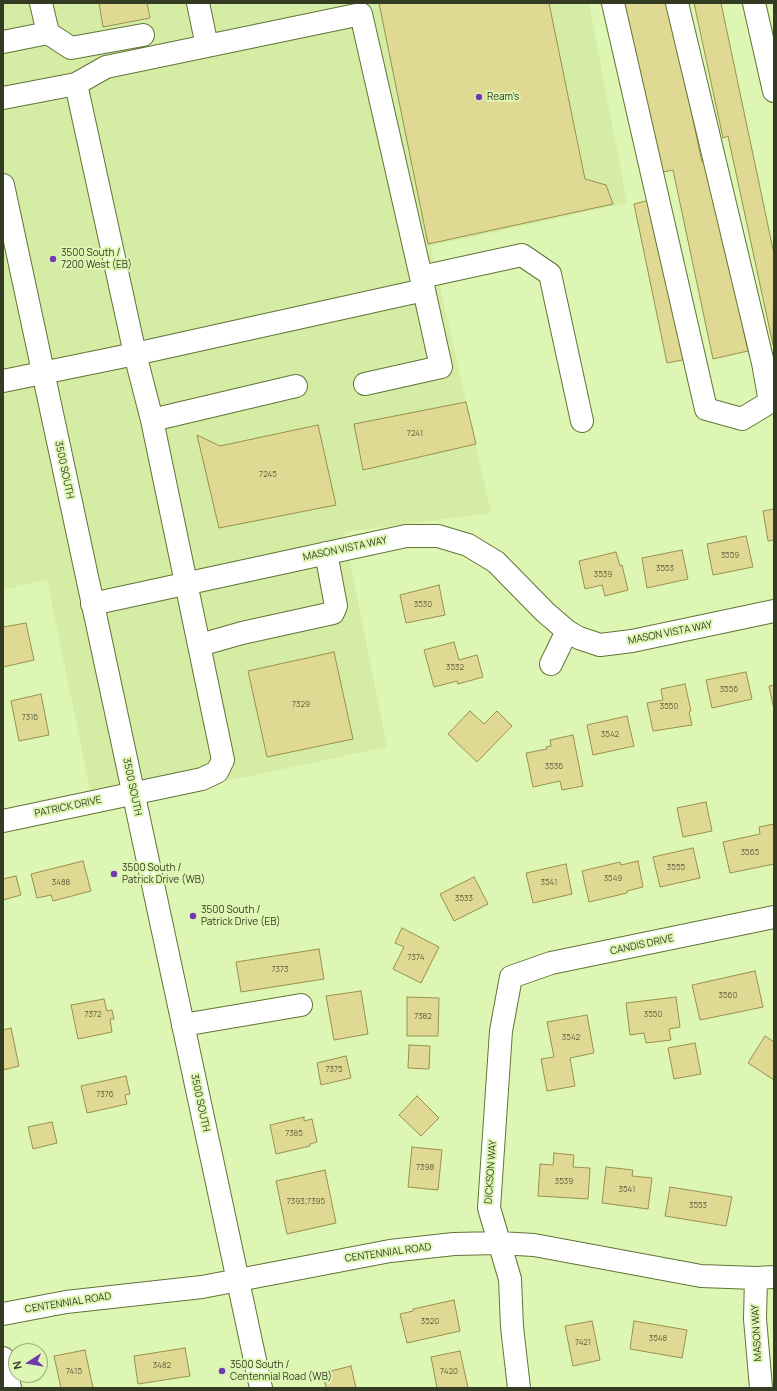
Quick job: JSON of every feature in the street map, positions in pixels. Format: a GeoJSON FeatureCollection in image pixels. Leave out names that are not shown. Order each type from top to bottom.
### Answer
{"type":"FeatureCollection","features":[{"type":"Feature","properties":{"kind":"street"},"geometry":{"type":"LineString","coordinates":[[41,3],[48,33],[71,48],[143,35]]}},
{"type":"Feature","properties":{"kind":"street"},"geometry":{"type":"LineString","coordinates":[[198,3],[207,46]]}},
{"type":"Feature","properties":{"kind":"street"},"geometry":{"type":"LineString","coordinates":[[613,3],[706,409],[742,419],[770,402],[763,363],[677,3]]}},
{"type":"Feature","properties":{"kind":"street"},"geometry":{"type":"LineString","coordinates":[[754,3],[774,91]]}},
{"type":"Feature","properties":{"kind":"street"},"geometry":{"type":"LineString","coordinates":[[3,98],[76,84],[106,67],[207,46],[360,9],[441,367],[365,384]]}},
{"type":"Feature","properties":{"kind":"street"},"geometry":{"type":"LineString","coordinates":[[3,42],[48,33]]}},
{"type":"Feature","properties":{"kind":"street","name":"PATRICK DRIVE"},"geometry":{"type":"LineString","coordinates":[[3,821],[202,779],[217,772],[224,760],[188,584],[152,420],[135,354],[76,84]]}},
{"type":"Feature","properties":{"kind":"street","name":"3500 SOUTH"},"geometry":{"type":"LineString","coordinates":[[3,185],[7,218],[43,373],[261,1388]]}},
{"type":"Feature","properties":{"kind":"street"},"geometry":{"type":"LineString","coordinates":[[3,381],[135,354],[422,284],[522,255],[550,274],[582,421]]}},
{"type":"Feature","properties":{"kind":"street"},"geometry":{"type":"LineString","coordinates":[[152,420],[296,386]]}},
{"type":"Feature","properties":{"kind":"street","name":"MASON VISTA WAY"},"geometry":{"type":"LineString","coordinates":[[92,604],[406,536],[438,536],[468,545],[496,562],[545,612],[567,631],[579,638],[600,645],[632,641],[774,611]]}},
{"type":"Feature","properties":{"kind":"street"},"geometry":{"type":"LineString","coordinates":[[200,645],[333,613],[336,606],[326,553]]}},
{"type":"Feature","properties":{"kind":"street"},"geometry":{"type":"LineString","coordinates":[[551,664],[567,631]]}},
{"type":"Feature","properties":{"kind":"street","name":"CANDIS DRIVE"},"geometry":{"type":"LineString","coordinates":[[511,977],[551,963],[774,917]]}},
{"type":"Feature","properties":{"kind":"street","name":"DICKSON WAY"},"geometry":{"type":"LineString","coordinates":[[511,977],[501,1031],[488,1208],[510,1279],[512,1327],[519,1388]]}},
{"type":"Feature","properties":{"kind":"street"},"geometry":{"type":"LineString","coordinates":[[183,1025],[301,1005]]}},
{"type":"Feature","properties":{"kind":"street","name":"CENTENNIAL ROAD"},"geometry":{"type":"LineString","coordinates":[[3,1314],[66,1302],[193,1288],[390,1251],[454,1244],[499,1243],[534,1245],[701,1276],[765,1278]]}},
{"type":"Feature","properties":{"kind":"street","name":"MASON WAY"},"geometry":{"type":"LineString","coordinates":[[761,1388],[756,1319],[765,1278]]}},
{"type":"Feature","properties":{"kind":"street"},"geometry":{"type":"LineString","coordinates":[[3,1358],[10,1388]]}},
{"type":"Feature","properties":{"kind":"shaded area"},"geometry":{"type":"Polygon","coordinates":[[[3,3],[589,3],[627,203],[431,246],[491,513],[344,532],[387,747],[94,809],[47,579],[3,590],[3,3]]]}},
{"type":"Feature","properties":{"kind":"building"},"geometry":{"type":"Polygon","coordinates":[[[99,3],[147,3],[150,18],[103,27],[99,3]]]}},
{"type":"Feature","properties":{"kind":"building"},"geometry":{"type":"Polygon","coordinates":[[[379,3],[549,3],[585,179],[606,185],[613,204],[428,244],[379,3]]]}},
{"type":"Feature","properties":{"kind":"building"},"geometry":{"type":"Polygon","coordinates":[[[622,3],[668,3],[702,162],[707,161],[748,351],[713,359],[673,170],[658,173],[622,3]]]}},
{"type":"Feature","properties":{"kind":"building"},"geometry":{"type":"Polygon","coordinates":[[[694,3],[721,3],[774,254],[773,345],[728,136],[723,138],[694,3]]]}},
{"type":"Feature","properties":{"kind":"building"},"geometry":{"type":"Polygon","coordinates":[[[654,199],[687,359],[667,363],[634,204],[654,199]]]}},
{"type":"Feature","properties":{"kind":"building"},"geometry":{"type":"Polygon","coordinates":[[[466,402],[476,444],[363,470],[354,424],[466,402]]]}},
{"type":"Feature","properties":{"kind":"building"},"geometry":{"type":"Polygon","coordinates":[[[318,425],[336,505],[219,528],[197,435],[220,446],[318,425]]]}},
{"type":"Feature","properties":{"kind":"building"},"geometry":{"type":"Polygon","coordinates":[[[774,509],[774,540],[768,541],[763,511],[774,509]]]}},
{"type":"Feature","properties":{"kind":"building"},"geometry":{"type":"Polygon","coordinates":[[[746,536],[753,567],[713,575],[707,544],[746,536]]]}},
{"type":"Feature","properties":{"kind":"building"},"geometry":{"type":"Polygon","coordinates":[[[682,550],[688,579],[647,588],[642,558],[682,550]]]}},
{"type":"Feature","properties":{"kind":"building"},"geometry":{"type":"Polygon","coordinates":[[[616,552],[620,566],[622,565],[628,590],[605,596],[602,585],[585,589],[579,561],[616,552]]]}},
{"type":"Feature","properties":{"kind":"building"},"geometry":{"type":"Polygon","coordinates":[[[439,585],[445,615],[406,623],[400,595],[439,585]]]}},
{"type":"Feature","properties":{"kind":"building"},"geometry":{"type":"Polygon","coordinates":[[[26,623],[34,660],[3,667],[3,627],[26,623]]]}},
{"type":"Feature","properties":{"kind":"building"},"geometry":{"type":"Polygon","coordinates":[[[454,642],[459,660],[477,655],[483,677],[458,684],[457,681],[434,687],[424,650],[454,642]]]}},
{"type":"Feature","properties":{"kind":"building"},"geometry":{"type":"Polygon","coordinates":[[[334,652],[353,739],[267,757],[248,671],[334,652]]]}},
{"type":"Feature","properties":{"kind":"building"},"geometry":{"type":"Polygon","coordinates":[[[746,672],[752,699],[712,708],[706,680],[746,672]]]}},
{"type":"Feature","properties":{"kind":"building"},"geometry":{"type":"Polygon","coordinates":[[[685,684],[691,711],[689,712],[692,725],[653,731],[647,703],[663,700],[661,689],[685,684]]]}},
{"type":"Feature","properties":{"kind":"building"},"geometry":{"type":"Polygon","coordinates":[[[774,685],[774,710],[769,686],[774,685]]]}},
{"type":"Feature","properties":{"kind":"building"},"geometry":{"type":"Polygon","coordinates":[[[41,694],[49,735],[19,741],[11,701],[41,694]]]}},
{"type":"Feature","properties":{"kind":"building"},"geometry":{"type":"Polygon","coordinates":[[[470,711],[484,724],[497,711],[512,726],[477,762],[448,734],[470,711]]]}},
{"type":"Feature","properties":{"kind":"building"},"geometry":{"type":"Polygon","coordinates":[[[627,716],[634,746],[593,755],[587,725],[627,716]]]}},
{"type":"Feature","properties":{"kind":"building"},"geometry":{"type":"Polygon","coordinates":[[[573,735],[583,786],[562,790],[560,781],[533,787],[526,753],[547,749],[546,747],[551,746],[550,740],[573,735]]]}},
{"type":"Feature","properties":{"kind":"building"},"geometry":{"type":"Polygon","coordinates":[[[706,802],[712,831],[683,837],[677,808],[706,802]]]}},
{"type":"Feature","properties":{"kind":"building"},"geometry":{"type":"Polygon","coordinates":[[[774,824],[774,864],[730,873],[723,842],[760,834],[759,827],[774,824]]]}},
{"type":"Feature","properties":{"kind":"building"},"geometry":{"type":"Polygon","coordinates":[[[693,848],[700,878],[660,887],[653,857],[693,848]]]}},
{"type":"Feature","properties":{"kind":"building"},"geometry":{"type":"Polygon","coordinates":[[[83,861],[91,891],[53,901],[51,895],[37,898],[31,874],[83,861]]]}},
{"type":"Feature","properties":{"kind":"building"},"geometry":{"type":"Polygon","coordinates":[[[638,861],[643,887],[627,891],[627,893],[589,902],[582,871],[620,862],[621,865],[638,861]]]}},
{"type":"Feature","properties":{"kind":"building"},"geometry":{"type":"Polygon","coordinates":[[[566,864],[572,894],[533,903],[526,873],[566,864]]]}},
{"type":"Feature","properties":{"kind":"building"},"geometry":{"type":"Polygon","coordinates":[[[16,876],[21,895],[3,900],[3,879],[16,876]]]}},
{"type":"Feature","properties":{"kind":"building"},"geometry":{"type":"Polygon","coordinates":[[[474,877],[488,904],[454,921],[440,894],[474,877]]]}},
{"type":"Feature","properties":{"kind":"building"},"geometry":{"type":"Polygon","coordinates":[[[402,928],[439,947],[421,983],[393,969],[404,947],[395,943],[402,928]]]}},
{"type":"Feature","properties":{"kind":"building"},"geometry":{"type":"Polygon","coordinates":[[[319,949],[324,979],[241,992],[236,962],[319,949]]]}},
{"type":"Feature","properties":{"kind":"building"},"geometry":{"type":"Polygon","coordinates":[[[755,971],[763,1007],[700,1020],[692,985],[755,971]]]}},
{"type":"Feature","properties":{"kind":"building"},"geometry":{"type":"Polygon","coordinates":[[[361,991],[368,1034],[334,1040],[326,996],[361,991]]]}},
{"type":"Feature","properties":{"kind":"building"},"geometry":{"type":"Polygon","coordinates":[[[407,997],[439,998],[438,1036],[407,1036],[407,997]]]}},
{"type":"Feature","properties":{"kind":"building"},"geometry":{"type":"Polygon","coordinates":[[[676,997],[680,1027],[669,1029],[671,1040],[646,1043],[644,1033],[630,1035],[626,1003],[676,997]]]}},
{"type":"Feature","properties":{"kind":"building"},"geometry":{"type":"Polygon","coordinates":[[[104,999],[107,1011],[112,1010],[114,1019],[110,1019],[112,1032],[78,1039],[71,1005],[104,999]]]}},
{"type":"Feature","properties":{"kind":"building"},"geometry":{"type":"Polygon","coordinates":[[[587,1015],[594,1053],[570,1058],[575,1086],[547,1091],[541,1059],[554,1057],[547,1022],[587,1015]]]}},
{"type":"Feature","properties":{"kind":"building"},"geometry":{"type":"Polygon","coordinates":[[[11,1028],[19,1066],[3,1070],[3,1030],[11,1028]]]}},
{"type":"Feature","properties":{"kind":"building"},"geometry":{"type":"Polygon","coordinates":[[[765,1036],[774,1042],[774,1080],[748,1063],[765,1036]]]}},
{"type":"Feature","properties":{"kind":"building"},"geometry":{"type":"Polygon","coordinates":[[[695,1043],[701,1074],[674,1079],[668,1048],[695,1043]]]}},
{"type":"Feature","properties":{"kind":"building"},"geometry":{"type":"Polygon","coordinates":[[[409,1045],[430,1046],[429,1069],[408,1068],[409,1045]]]}},
{"type":"Feature","properties":{"kind":"building"},"geometry":{"type":"Polygon","coordinates":[[[346,1056],[351,1078],[321,1085],[317,1063],[346,1056]]]}},
{"type":"Feature","properties":{"kind":"building"},"geometry":{"type":"Polygon","coordinates":[[[126,1076],[130,1094],[125,1095],[127,1104],[87,1113],[81,1086],[126,1076]]]}},
{"type":"Feature","properties":{"kind":"building"},"geometry":{"type":"Polygon","coordinates":[[[417,1096],[439,1118],[421,1136],[399,1115],[417,1096]]]}},
{"type":"Feature","properties":{"kind":"building"},"geometry":{"type":"Polygon","coordinates":[[[304,1117],[304,1121],[312,1119],[317,1142],[310,1144],[310,1146],[276,1154],[270,1125],[304,1117]]]}},
{"type":"Feature","properties":{"kind":"building"},"geometry":{"type":"Polygon","coordinates":[[[52,1122],[57,1143],[33,1149],[28,1127],[52,1122]]]}},
{"type":"Feature","properties":{"kind":"building"},"geometry":{"type":"Polygon","coordinates":[[[412,1147],[442,1150],[438,1190],[408,1187],[412,1147]]]}},
{"type":"Feature","properties":{"kind":"building"},"geometry":{"type":"Polygon","coordinates":[[[554,1153],[574,1155],[573,1167],[590,1168],[588,1199],[538,1196],[540,1164],[553,1165],[554,1153]]]}},
{"type":"Feature","properties":{"kind":"building"},"geometry":{"type":"Polygon","coordinates":[[[606,1167],[633,1170],[632,1176],[652,1178],[648,1209],[602,1203],[606,1167]]]}},
{"type":"Feature","properties":{"kind":"building"},"geometry":{"type":"Polygon","coordinates":[[[325,1170],[336,1223],[287,1234],[276,1181],[325,1170]]]}},
{"type":"Feature","properties":{"kind":"building"},"geometry":{"type":"Polygon","coordinates":[[[670,1187],[732,1197],[726,1226],[665,1216],[670,1187]]]}},
{"type":"Feature","properties":{"kind":"building"},"geometry":{"type":"Polygon","coordinates":[[[454,1300],[460,1331],[407,1343],[400,1314],[413,1311],[413,1309],[454,1300]]]}},
{"type":"Feature","properties":{"kind":"building"},"geometry":{"type":"Polygon","coordinates":[[[592,1321],[600,1360],[573,1366],[565,1326],[592,1321]]]}},
{"type":"Feature","properties":{"kind":"building"},"geometry":{"type":"Polygon","coordinates":[[[634,1321],[687,1330],[682,1358],[630,1349],[634,1321]]]}},
{"type":"Feature","properties":{"kind":"building"},"geometry":{"type":"Polygon","coordinates":[[[185,1348],[190,1376],[138,1384],[134,1356],[185,1348]]]}},
{"type":"Feature","properties":{"kind":"building"},"geometry":{"type":"Polygon","coordinates":[[[85,1350],[93,1388],[61,1388],[54,1356],[85,1350]]]}},
{"type":"Feature","properties":{"kind":"building"},"geometry":{"type":"Polygon","coordinates":[[[460,1351],[468,1388],[437,1388],[431,1357],[460,1351]]]}},
{"type":"Feature","properties":{"kind":"building"},"geometry":{"type":"Polygon","coordinates":[[[351,1366],[356,1388],[326,1388],[323,1373],[351,1366]]]}},
{"type":"Feature","properties":{"kind":"place","name":"Ream's"},"geometry":{"type":"Point","coordinates":[479,97]}},
{"type":"Feature","properties":{"kind":"place","name":"3500 South / 7200 West (EB)"},"geometry":{"type":"Point","coordinates":[53,259]}},
{"type":"Feature","properties":{"kind":"place","name":"3500 South / Patrick Drive (WB)"},"geometry":{"type":"Point","coordinates":[114,874]}},
{"type":"Feature","properties":{"kind":"place","name":"3500 South / Patrick Drive (EB)"},"geometry":{"type":"Point","coordinates":[193,916]}},
{"type":"Feature","properties":{"kind":"place","name":"3500 South / Centennial Road (WB)"},"geometry":{"type":"Point","coordinates":[222,1371]}}]}
